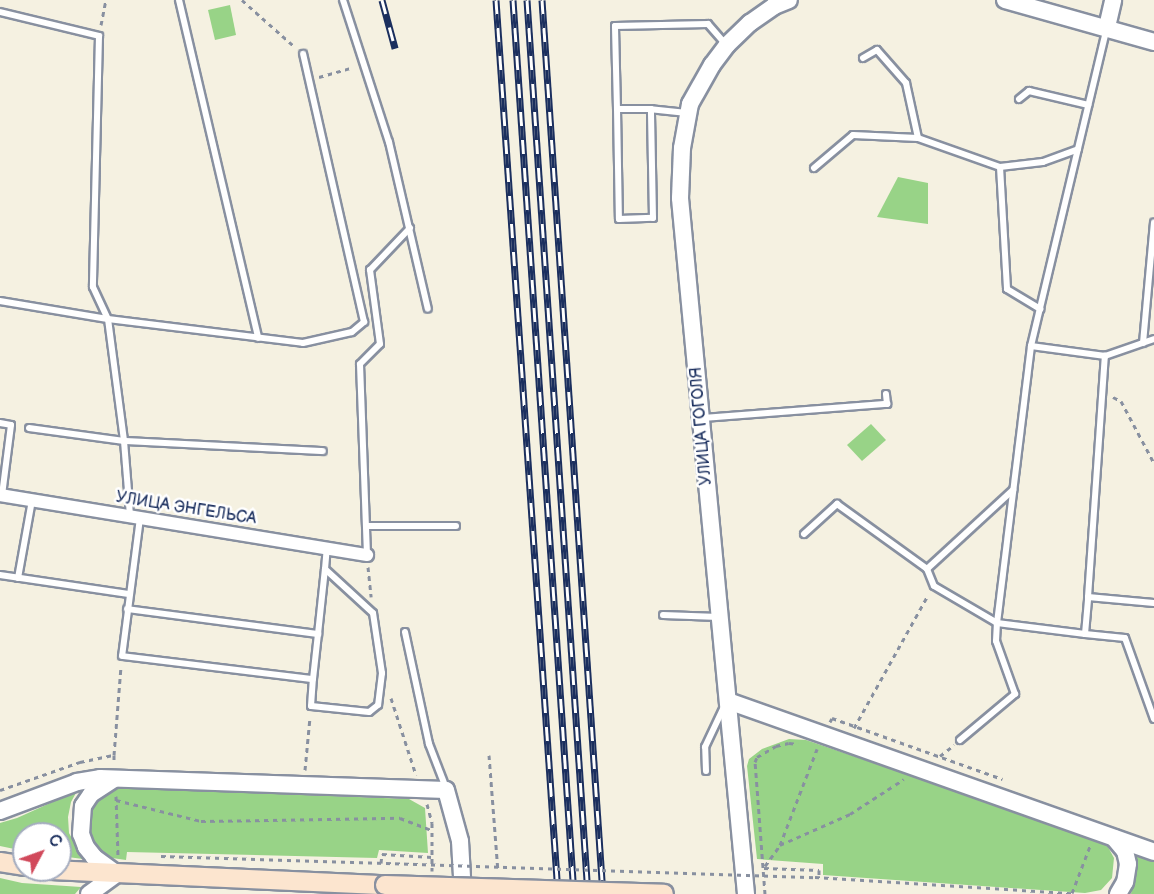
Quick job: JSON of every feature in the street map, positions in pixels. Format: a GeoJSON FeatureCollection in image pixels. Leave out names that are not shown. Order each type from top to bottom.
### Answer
{"type":"FeatureCollection","features":[{"type":"Feature","properties":{"kind":"main road"},"geometry":{"type":"LineString","coordinates":[[72,871],[664,894]]}},
{"type":"Feature","properties":{"kind":"street","name":"УЛИЦА ГОГОЛЯ"},"geometry":{"type":"LineString","coordinates":[[746,894],[680,198],[682,148],[688,113],[700,83],[727,45],[750,23],[774,6],[789,0]]}},
{"type":"Feature","properties":{"kind":"street"},"geometry":{"type":"LineString","coordinates":[[1005,0],[1154,42]]}},
{"type":"Feature","properties":{"kind":"street"},"geometry":{"type":"LineString","coordinates":[[1107,27],[1113,0]]}},
{"type":"Feature","properties":{"kind":"street","name":"УЛИЦА ЭНГЕЛЬСА"},"geometry":{"type":"LineString","coordinates":[[1,496],[367,555]]}},
{"type":"Feature","properties":{"kind":"street"},"geometry":{"type":"LineString","coordinates":[[728,701],[821,741],[846,743],[1154,852]]}},
{"type":"Feature","properties":{"kind":"street"},"geometry":{"type":"LineString","coordinates":[[0,811],[77,782],[116,778],[446,790],[460,841],[463,894]]}},
{"type":"Feature","properties":{"kind":"street"},"geometry":{"type":"LineString","coordinates":[[89,894],[117,874],[94,857],[86,847],[81,834],[80,820],[83,806],[91,794],[116,778]]}},
{"type":"Feature","properties":{"kind":"street"},"geometry":{"type":"LineString","coordinates":[[1114,838],[1125,851],[1128,864],[1125,882],[1118,894]]}},
{"type":"Feature","properties":{"kind":"lane"},"geometry":{"type":"LineString","coordinates":[[179,0],[258,338]]}},
{"type":"Feature","properties":{"kind":"lane"},"geometry":{"type":"LineString","coordinates":[[343,0],[389,142],[428,309]]}},
{"type":"Feature","properties":{"kind":"lane"},"geometry":{"type":"LineString","coordinates":[[0,12],[99,36],[93,287],[108,319],[135,517],[122,656],[313,679]]}},
{"type":"Feature","properties":{"kind":"lane"},"geometry":{"type":"LineString","coordinates":[[651,109],[653,218],[619,219],[615,26],[708,24],[727,45]]}},
{"type":"Feature","properties":{"kind":"lane"},"geometry":{"type":"LineString","coordinates":[[960,740],[1016,694],[996,641],[1031,346],[1107,27]]}},
{"type":"Feature","properties":{"kind":"lane"},"geometry":{"type":"LineString","coordinates":[[863,58],[877,50],[906,83],[918,138]]}},
{"type":"Feature","properties":{"kind":"lane"},"geometry":{"type":"LineString","coordinates":[[0,301],[108,319],[303,343],[352,332],[364,322],[303,54]]}},
{"type":"Feature","properties":{"kind":"lane"},"geometry":{"type":"LineString","coordinates":[[1019,99],[1029,91],[1088,105]]}},
{"type":"Feature","properties":{"kind":"lane"},"geometry":{"type":"LineString","coordinates":[[616,109],[651,109],[688,113]]}},
{"type":"Feature","properties":{"kind":"lane"},"geometry":{"type":"LineString","coordinates":[[814,168],[853,135],[918,138],[1000,167],[1043,162],[1078,149]]}},
{"type":"Feature","properties":{"kind":"lane"},"geometry":{"type":"LineString","coordinates":[[1000,167],[1006,289],[1040,309]]}},
{"type":"Feature","properties":{"kind":"lane"},"geometry":{"type":"LineString","coordinates":[[1143,343],[1154,222]]}},
{"type":"Feature","properties":{"kind":"lane"},"geometry":{"type":"LineString","coordinates":[[367,555],[360,364],[380,344],[370,270],[410,228]]}},
{"type":"Feature","properties":{"kind":"lane"},"geometry":{"type":"LineString","coordinates":[[1031,346],[1105,356],[1154,339]]}},
{"type":"Feature","properties":{"kind":"lane"},"geometry":{"type":"LineString","coordinates":[[1085,634],[1105,356]]}},
{"type":"Feature","properties":{"kind":"lane"},"geometry":{"type":"LineString","coordinates":[[701,418],[887,404],[886,394]]}},
{"type":"Feature","properties":{"kind":"lane"},"geometry":{"type":"LineString","coordinates":[[0,423],[11,425],[1,496]]}},
{"type":"Feature","properties":{"kind":"lane"},"geometry":{"type":"LineString","coordinates":[[29,428],[124,441],[323,451]]}},
{"type":"Feature","properties":{"kind":"lane"},"geometry":{"type":"LineString","coordinates":[[927,569],[1013,490]]}},
{"type":"Feature","properties":{"kind":"lane"},"geometry":{"type":"LineString","coordinates":[[18,578],[32,500]]}},
{"type":"Feature","properties":{"kind":"lane"},"geometry":{"type":"LineString","coordinates":[[804,534],[837,504],[927,569],[934,586],[997,623],[1125,638],[1154,719]]}},
{"type":"Feature","properties":{"kind":"lane"},"geometry":{"type":"LineString","coordinates":[[366,526],[456,526]]}},
{"type":"Feature","properties":{"kind":"lane"},"geometry":{"type":"LineString","coordinates":[[325,569],[373,613],[382,673],[378,705],[369,712],[311,706],[327,548]]}},
{"type":"Feature","properties":{"kind":"lane"},"geometry":{"type":"LineString","coordinates":[[0,575],[129,594]]}},
{"type":"Feature","properties":{"kind":"lane"},"geometry":{"type":"LineString","coordinates":[[1089,597],[1154,603]]}},
{"type":"Feature","properties":{"kind":"lane"},"geometry":{"type":"LineString","coordinates":[[127,609],[318,634]]}},
{"type":"Feature","properties":{"kind":"lane"},"geometry":{"type":"LineString","coordinates":[[663,615],[720,617]]}},
{"type":"Feature","properties":{"kind":"lane"},"geometry":{"type":"LineString","coordinates":[[405,632],[429,744],[446,790]]}},
{"type":"Feature","properties":{"kind":"lane"},"geometry":{"type":"LineString","coordinates":[[706,771],[705,747],[728,701]]}},
{"type":"Feature","properties":{"kind":"path"},"geometry":{"type":"LineString","coordinates":[[99,36],[106,0]]}},
{"type":"Feature","properties":{"kind":"path"},"geometry":{"type":"LineString","coordinates":[[242,0],[303,54]]}},
{"type":"Feature","properties":{"kind":"path"},"geometry":{"type":"LineString","coordinates":[[309,80],[363,64]]}},
{"type":"Feature","properties":{"kind":"path"},"geometry":{"type":"LineString","coordinates":[[1103,393],[1121,401],[1154,463]]}},
{"type":"Feature","properties":{"kind":"path"},"geometry":{"type":"LineString","coordinates":[[367,555],[373,613]]}},
{"type":"Feature","properties":{"kind":"path"},"geometry":{"type":"LineString","coordinates":[[846,743],[934,586]]}},
{"type":"Feature","properties":{"kind":"path"},"geometry":{"type":"LineString","coordinates":[[114,755],[122,656]]}},
{"type":"Feature","properties":{"kind":"path"},"geometry":{"type":"LineString","coordinates":[[303,784],[311,706]]}},
{"type":"Feature","properties":{"kind":"path"},"geometry":{"type":"LineString","coordinates":[[780,845],[850,814],[921,769],[960,740]]}},
{"type":"Feature","properties":{"kind":"path"},"geometry":{"type":"LineString","coordinates":[[764,868],[780,845],[821,741],[789,743],[764,752],[755,762],[765,894]]}},
{"type":"Feature","properties":{"kind":"path"},"geometry":{"type":"LineString","coordinates":[[489,755],[498,882]]}},
{"type":"Feature","properties":{"kind":"path"},"geometry":{"type":"LineString","coordinates":[[116,800],[201,821],[400,818],[432,830]]}},
{"type":"Feature","properties":{"kind":"path"},"geometry":{"type":"LineString","coordinates":[[383,863],[382,854],[432,857]]}},
{"type":"Feature","properties":{"kind":"path"},"geometry":{"type":"LineString","coordinates":[[118,855],[129,855]]}},
{"type":"Feature","properties":{"kind":"path"},"geometry":{"type":"LineString","coordinates":[[152,856],[817,878],[1072,893]]}},
{"type":"Feature","properties":{"kind":"path"},"geometry":{"type":"LineString","coordinates":[[764,868],[819,870],[817,878]]}},
{"type":"Feature","properties":{"kind":"green space"},"geometry":{"type":"Polygon","coordinates":[[[230,5],[236,35],[215,40],[208,10],[230,5]]]}},
{"type":"Feature","properties":{"kind":"green space"},"geometry":{"type":"Polygon","coordinates":[[[898,177],[928,183],[928,224],[877,217],[898,177]]]}},
{"type":"Feature","properties":{"kind":"green space"},"geometry":{"type":"Polygon","coordinates":[[[871,424],[886,440],[862,461],[847,445],[871,424]]]}},
{"type":"Feature","properties":{"kind":"green space"},"geometry":{"type":"Polygon","coordinates":[[[789,739],[806,740],[1097,839],[1108,847],[1114,858],[1112,878],[1101,890],[1085,893],[823,875],[823,864],[757,859],[747,766],[749,759],[762,749],[789,739]]]}},
{"type":"Feature","properties":{"kind":"green space"},"geometry":{"type":"Polygon","coordinates":[[[123,788],[409,799],[425,808],[428,853],[379,850],[377,858],[127,852],[126,860],[112,858],[93,844],[88,833],[90,810],[107,791],[123,788]]]}},
{"type":"Feature","properties":{"kind":"green space"},"geometry":{"type":"Polygon","coordinates":[[[77,791],[71,802],[68,822],[12,822],[12,848],[0,846],[0,823],[17,818],[77,791]]]}},
{"type":"Feature","properties":{"kind":"green space"},"geometry":{"type":"Polygon","coordinates":[[[72,839],[83,859],[72,858],[72,839]]]}},
{"type":"Feature","properties":{"kind":"green space"},"geometry":{"type":"Polygon","coordinates":[[[1126,844],[1154,855],[1154,894],[1131,894],[1135,868],[1126,844]]]}},
{"type":"Feature","properties":{"kind":"green space"},"geometry":{"type":"Polygon","coordinates":[[[0,878],[12,882],[81,887],[75,894],[0,894],[0,878]]]}},
{"type":"Feature","properties":{"kind":"railway"},"geometry":{"type":"LineString","coordinates":[[382,0],[395,48]]}},
{"type":"Feature","properties":{"kind":"railway"},"geometry":{"type":"LineString","coordinates":[[496,0],[558,894]]}},
{"type":"Feature","properties":{"kind":"railway"},"geometry":{"type":"LineString","coordinates":[[513,0],[574,894]]}},
{"type":"Feature","properties":{"kind":"railway"},"geometry":{"type":"LineString","coordinates":[[527,0],[588,894]]}},
{"type":"Feature","properties":{"kind":"railway"},"geometry":{"type":"LineString","coordinates":[[542,0],[603,894]]}}]}
